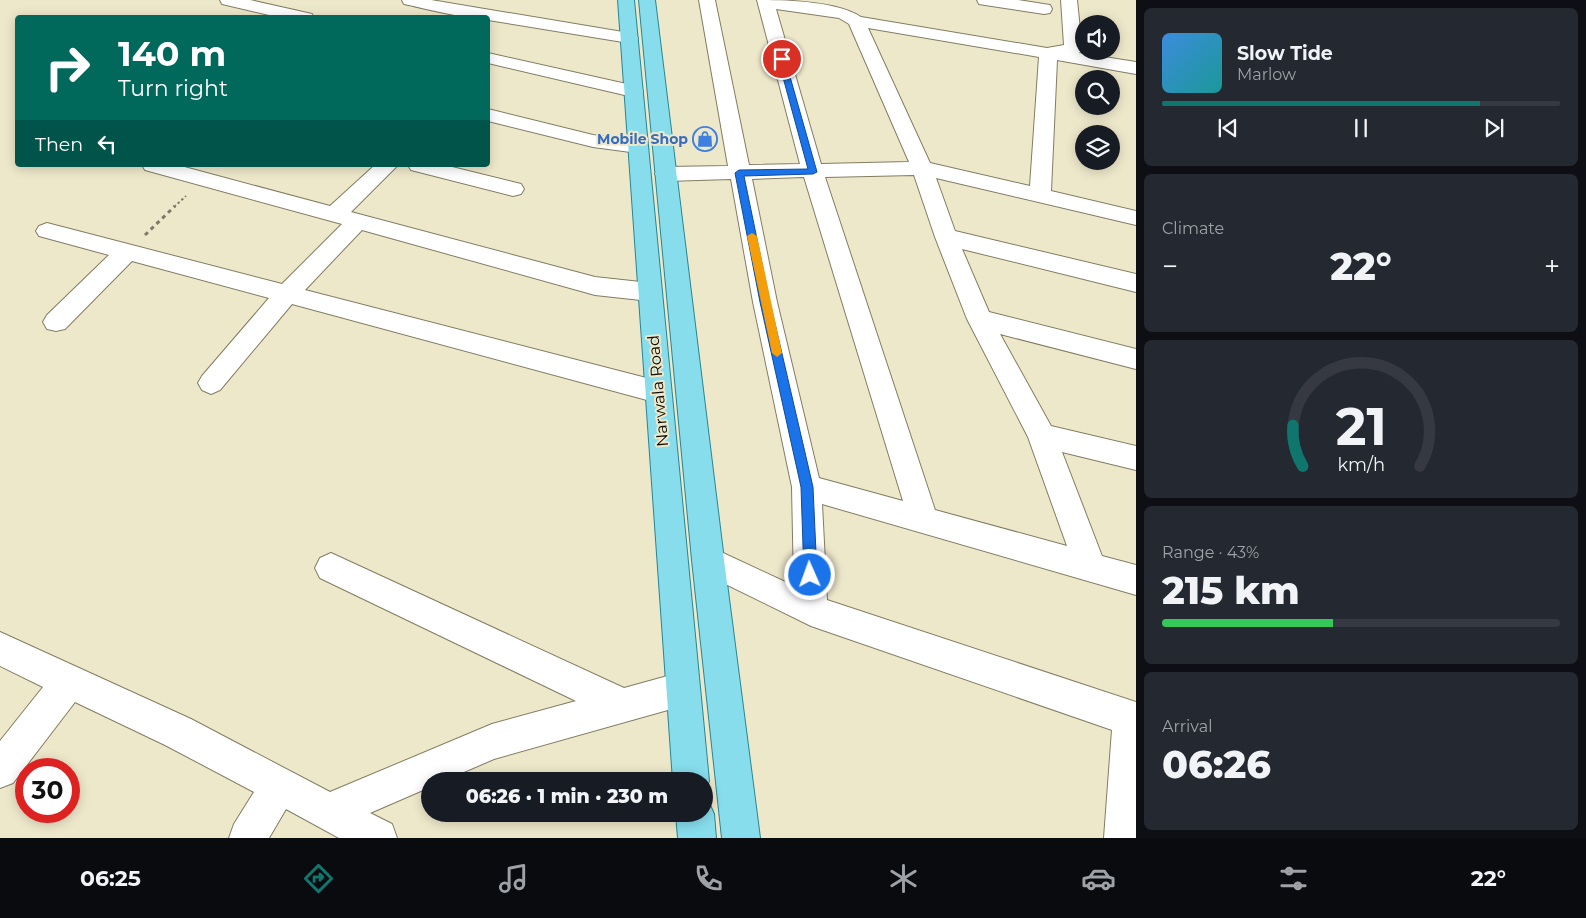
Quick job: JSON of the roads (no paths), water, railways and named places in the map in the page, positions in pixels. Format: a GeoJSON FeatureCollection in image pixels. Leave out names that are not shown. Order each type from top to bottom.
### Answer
{"type":"FeatureCollection","features":[{"type":"Feature","properties":{"kind":"main road","name":"Narwala Road"},"geometry":{"type":"LineString","coordinates":[[626,0],[682,688],[691,772]]}},
{"type":"Feature","properties":{"kind":"main road"},"geometry":{"type":"LineString","coordinates":[[647,0],[708,560],[741,838]]}},
{"type":"Feature","properties":{"kind":"main road"},"geometry":{"type":"LineString","coordinates":[[696,822],[697,838]]}},
{"type":"Feature","properties":{"kind":"street"},"geometry":{"type":"LineString","coordinates":[[228,0],[291,15]]}},
{"type":"Feature","properties":{"kind":"street"},"geometry":{"type":"LineString","coordinates":[[301,15],[314,0]]}},
{"type":"Feature","properties":{"kind":"street"},"geometry":{"type":"LineString","coordinates":[[410,0],[629,38]]}},
{"type":"Feature","properties":{"kind":"street"},"geometry":{"type":"LineString","coordinates":[[707,0],[765,302],[807,487],[811,610]]}},
{"type":"Feature","properties":{"kind":"street"},"geometry":{"type":"LineString","coordinates":[[984,0],[1044,9]]}},
{"type":"Feature","properties":{"kind":"street"},"geometry":{"type":"LineString","coordinates":[[1048,53],[1073,49],[1069,0]]}},
{"type":"Feature","properties":{"kind":"street"},"geometry":{"type":"LineString","coordinates":[[924,521],[813,172],[765,2],[844,13],[856,21],[1136,68]]}},
{"type":"Feature","properties":{"kind":"street"},"geometry":{"type":"LineString","coordinates":[[856,21],[922,168],[946,237],[979,319],[1042,436],[1090,566]]}},
{"type":"Feature","properties":{"kind":"street"},"geometry":{"type":"LineString","coordinates":[[1040,195],[1048,53]]}},
{"type":"Feature","properties":{"kind":"street"},"geometry":{"type":"LineString","coordinates":[[490,58],[633,91]]}},
{"type":"Feature","properties":{"kind":"street"},"geometry":{"type":"LineString","coordinates":[[490,115],[593,141],[638,147]]}},
{"type":"Feature","properties":{"kind":"street"},"geometry":{"type":"LineString","coordinates":[[169,167],[212,172],[334,215],[595,286],[650,292]]}},
{"type":"Feature","properties":{"kind":"street"},"geometry":{"type":"LineString","coordinates":[[334,215],[386,167]]}},
{"type":"Feature","properties":{"kind":"street"},"geometry":{"type":"LineString","coordinates":[[426,167],[512,189]]}},
{"type":"Feature","properties":{"kind":"street"},"geometry":{"type":"LineString","coordinates":[[666,174],[922,168],[1136,218]]}},
{"type":"Feature","properties":{"kind":"street"},"geometry":{"type":"LineString","coordinates":[[211,383],[287,294],[358,221]]}},
{"type":"Feature","properties":{"kind":"street"},"geometry":{"type":"LineString","coordinates":[[47,232],[658,392]]}},
{"type":"Feature","properties":{"kind":"street"},"geometry":{"type":"LineString","coordinates":[[946,237],[1136,283]]}},
{"type":"Feature","properties":{"kind":"street"},"geometry":{"type":"LineString","coordinates":[[56,322],[127,252]]}},
{"type":"Feature","properties":{"kind":"street"},"geometry":{"type":"LineString","coordinates":[[979,319],[1136,359]]}},
{"type":"Feature","properties":{"kind":"street"},"geometry":{"type":"LineString","coordinates":[[1042,436],[1136,458]]}},
{"type":"Feature","properties":{"kind":"street"},"geometry":{"type":"LineString","coordinates":[[807,487],[1136,580]]}},
{"type":"Feature","properties":{"kind":"street"},"geometry":{"type":"LineString","coordinates":[[708,560],[811,610],[1133,719],[1123,838]]}},
{"type":"Feature","properties":{"kind":"street"},"geometry":{"type":"LineString","coordinates":[[331,568],[622,705]]}},
{"type":"Feature","properties":{"kind":"street"},"geometry":{"type":"LineString","coordinates":[[0,649],[178,732],[378,838]]}},
{"type":"Feature","properties":{"kind":"street"},"geometry":{"type":"LineString","coordinates":[[0,770],[69,681]]}},
{"type":"Feature","properties":{"kind":"street"},"geometry":{"type":"LineString","coordinates":[[328,812],[492,742],[682,688]]}},
{"type":"Feature","properties":{"kind":"street"},"geometry":{"type":"LineString","coordinates":[[248,838],[279,785]]}},
{"type":"Feature","properties":{"kind":"place","name":"Mobile Shop"},"geometry":{"type":"Point","coordinates":[705,139]}}]}
